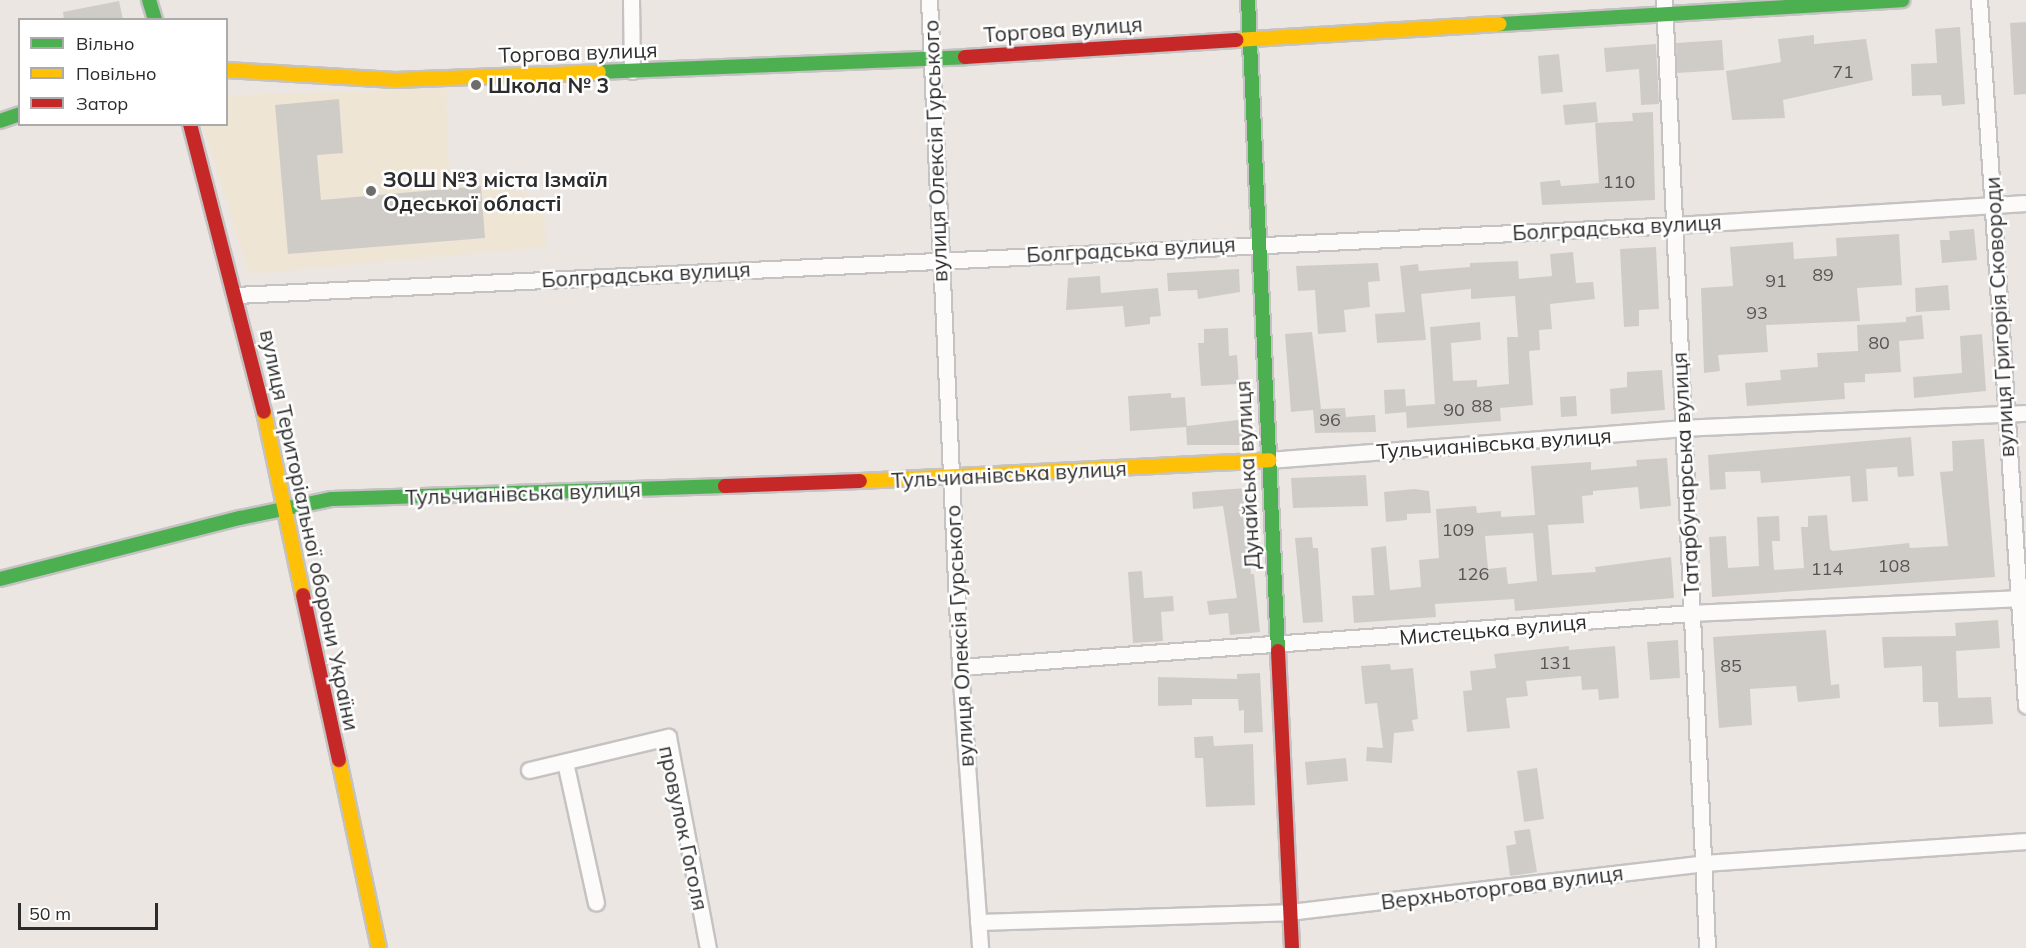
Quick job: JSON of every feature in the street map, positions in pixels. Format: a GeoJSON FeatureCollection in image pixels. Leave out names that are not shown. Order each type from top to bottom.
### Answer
{"type":"FeatureCollection","features":[{"type":"Feature","properties":{"kind":"main road"},"geometry":{"type":"LineString","coordinates":[[149,0],[154,18]]}},
{"type":"Feature","properties":{"kind":"main road","name":"Дунайська вулиця"},"geometry":{"type":"LineString","coordinates":[[1248,0],[1257,243],[1269,460],[1275,647],[1292,948]]}},
{"type":"Feature","properties":{"kind":"main road","name":"Торгова вулиця"},"geometry":{"type":"LineString","coordinates":[[228,70],[395,80],[931,59],[1665,8],[1902,0]]}},
{"type":"Feature","properties":{"kind":"main road"},"geometry":{"type":"LineString","coordinates":[[0,121],[18,115]]}},
{"type":"Feature","properties":{"kind":"main road","name":"вулиця Територіальної оборони України"},"geometry":{"type":"LineString","coordinates":[[191,126],[236,296],[286,507],[379,948]]}},
{"type":"Feature","properties":{"kind":"main road","name":"Тульчианівська вулиця"},"geometry":{"type":"LineString","coordinates":[[0,579],[286,507],[332,499],[950,478],[1269,460]]}},
{"type":"Feature","properties":{"kind":"street"},"geometry":{"type":"LineString","coordinates":[[631,0],[632,71]]}},
{"type":"Feature","properties":{"kind":"street","name":"вулиця Олексія Гурського"},"geometry":{"type":"LineString","coordinates":[[929,0],[960,667],[980,948]]}},
{"type":"Feature","properties":{"kind":"street","name":"вулиця Григорія Сковороди"},"geometry":{"type":"LineString","coordinates":[[1979,0],[1994,207],[2004,416],[2022,598],[2026,705]]}},
{"type":"Feature","properties":{"kind":"street","name":"Татарбунарська вулиця"},"geometry":{"type":"LineString","coordinates":[[1665,8],[1676,225],[1681,428],[1707,948]]}},
{"type":"Feature","properties":{"kind":"street","name":"Болградська вулиця"},"geometry":{"type":"LineString","coordinates":[[236,296],[1257,243],[1676,225],[1994,207],[2026,203]]}},
{"type":"Feature","properties":{"kind":"street","name":"Тульчианівська вулиця"},"geometry":{"type":"LineString","coordinates":[[1269,460],[1681,428],[2004,416],[2026,413]]}},
{"type":"Feature","properties":{"kind":"street","name":"Мистецька вулиця"},"geometry":{"type":"LineString","coordinates":[[960,667],[1275,647],[1692,614],[2022,598]]}},
{"type":"Feature","properties":{"kind":"street","name":"провулок Гоголя"},"geometry":{"type":"LineString","coordinates":[[529,770],[668,737],[708,948]]}},
{"type":"Feature","properties":{"kind":"street"},"geometry":{"type":"LineString","coordinates":[[565,762],[596,903]]}},
{"type":"Feature","properties":{"kind":"street","name":"Верхньоторгова вулиця"},"geometry":{"type":"LineString","coordinates":[[978,922],[1289,912],[1704,863],[2026,841]]}},
{"type":"Feature","properties":{"kind":"shaded area","name":"ЗОШ №3 міста Ізмаїл Одеської області"},"geometry":{"type":"Polygon","coordinates":[[[446,89],[449,172],[494,181],[544,201],[546,247],[249,274],[203,126],[228,126],[228,95],[446,89]]]}},
{"type":"Feature","properties":{"kind":"building"},"geometry":{"type":"Polygon","coordinates":[[[119,1],[123,18],[64,18],[63,12],[119,1]]]}},
{"type":"Feature","properties":{"kind":"building"},"geometry":{"type":"Polygon","coordinates":[[[2026,22],[2026,94],[2014,95],[2010,23],[2026,22]]]}},
{"type":"Feature","properties":{"kind":"building"},"geometry":{"type":"Polygon","coordinates":[[[1960,27],[1965,104],[1942,106],[1941,95],[1912,96],[1911,64],[1937,63],[1935,29],[1960,27]]]}},
{"type":"Feature","properties":{"kind":"building"},"geometry":{"type":"Polygon","coordinates":[[[1814,35],[1814,44],[1866,39],[1873,80],[1783,100],[1785,118],[1732,120],[1726,71],[1781,62],[1778,39],[1814,35]]]}},
{"type":"Feature","properties":{"kind":"building"},"geometry":{"type":"Polygon","coordinates":[[[1722,40],[1724,70],[1677,73],[1676,43],[1722,40]]]}},
{"type":"Feature","properties":{"kind":"building"},"geometry":{"type":"Polygon","coordinates":[[[1656,44],[1659,104],[1641,105],[1639,69],[1606,72],[1604,48],[1656,44]]]}},
{"type":"Feature","properties":{"kind":"building"},"geometry":{"type":"Polygon","coordinates":[[[1559,54],[1563,92],[1541,94],[1538,56],[1559,54]]]}},
{"type":"Feature","properties":{"kind":"building"},"geometry":{"type":"Polygon","coordinates":[[[339,99],[343,153],[317,155],[321,200],[481,186],[485,238],[288,254],[275,105],[339,99]]]}},
{"type":"Feature","properties":{"kind":"building"},"geometry":{"type":"Polygon","coordinates":[[[1596,102],[1598,122],[1565,125],[1563,105],[1596,102]]]}},
{"type":"Feature","properties":{"kind":"building"},"geometry":{"type":"Polygon","coordinates":[[[1653,112],[1655,200],[1542,205],[1540,182],[1560,180],[1561,186],[1599,183],[1595,123],[1633,121],[1632,113],[1653,112]]]}},
{"type":"Feature","properties":{"kind":"building"},"geometry":{"type":"Polygon","coordinates":[[[1974,229],[1977,260],[1942,263],[1940,240],[1950,240],[1949,231],[1974,229]]]}},
{"type":"Feature","properties":{"kind":"building"},"geometry":{"type":"Polygon","coordinates":[[[1899,234],[1902,285],[1857,288],[1860,321],[1766,325],[1768,352],[1718,355],[1720,371],[1704,373],[1701,288],[1733,286],[1730,247],[1793,242],[1794,259],[1837,256],[1836,238],[1899,234]]]}},
{"type":"Feature","properties":{"kind":"building"},"geometry":{"type":"Polygon","coordinates":[[[1656,247],[1659,309],[1639,310],[1639,326],[1624,327],[1620,249],[1656,247]]]}},
{"type":"Feature","properties":{"kind":"building"},"geometry":{"type":"Polygon","coordinates":[[[1573,252],[1576,283],[1593,282],[1595,299],[1550,304],[1552,329],[1539,330],[1540,350],[1529,351],[1533,405],[1500,408],[1501,421],[1407,428],[1406,412],[1385,414],[1384,390],[1405,389],[1406,406],[1435,404],[1430,327],[1480,322],[1481,340],[1451,343],[1453,381],[1477,380],[1477,387],[1509,384],[1507,337],[1518,337],[1515,296],[1471,299],[1471,289],[1421,294],[1426,340],[1377,343],[1375,314],[1405,312],[1400,266],[1418,264],[1419,271],[1470,267],[1470,263],[1518,261],[1519,279],[1552,276],[1550,254],[1573,252]]]}},
{"type":"Feature","properties":{"kind":"building"},"geometry":{"type":"Polygon","coordinates":[[[1378,263],[1380,281],[1368,282],[1370,307],[1344,310],[1346,332],[1318,334],[1315,290],[1298,291],[1296,266],[1378,263]]]}},
{"type":"Feature","properties":{"kind":"building"},"geometry":{"type":"Polygon","coordinates":[[[1239,269],[1240,292],[1198,299],[1197,290],[1168,291],[1167,273],[1239,269]]]}},
{"type":"Feature","properties":{"kind":"building"},"geometry":{"type":"Polygon","coordinates":[[[1100,276],[1101,293],[1158,288],[1161,316],[1150,317],[1150,324],[1125,327],[1123,306],[1066,310],[1068,278],[1100,276]]]}},
{"type":"Feature","properties":{"kind":"building"},"geometry":{"type":"Polygon","coordinates":[[[1948,285],[1950,310],[1916,312],[1915,288],[1948,285]]]}},
{"type":"Feature","properties":{"kind":"building"},"geometry":{"type":"Polygon","coordinates":[[[1922,315],[1924,339],[1899,341],[1901,372],[1865,374],[1865,382],[1844,383],[1845,399],[1747,406],[1745,383],[1781,380],[1780,370],[1818,367],[1817,353],[1858,351],[1857,325],[1906,322],[1906,317],[1922,315]]]}},
{"type":"Feature","properties":{"kind":"building"},"geometry":{"type":"Polygon","coordinates":[[[1228,328],[1229,356],[1237,355],[1239,384],[1201,386],[1198,343],[1204,343],[1204,329],[1228,328]]]}},
{"type":"Feature","properties":{"kind":"building"},"geometry":{"type":"Polygon","coordinates":[[[1312,332],[1321,409],[1345,408],[1346,417],[1375,415],[1376,432],[1315,433],[1313,410],[1291,412],[1285,334],[1312,332]]]}},
{"type":"Feature","properties":{"kind":"building"},"geometry":{"type":"Polygon","coordinates":[[[1982,334],[1986,391],[1914,398],[1913,377],[1962,373],[1960,336],[1982,334]]]}},
{"type":"Feature","properties":{"kind":"building"},"geometry":{"type":"Polygon","coordinates":[[[1662,370],[1665,410],[1611,414],[1610,389],[1627,387],[1627,372],[1662,370]]]}},
{"type":"Feature","properties":{"kind":"building"},"geometry":{"type":"Polygon","coordinates":[[[1171,393],[1171,398],[1185,397],[1187,426],[1246,419],[1248,445],[1187,445],[1186,427],[1130,431],[1128,396],[1171,393]]]}},
{"type":"Feature","properties":{"kind":"building"},"geometry":{"type":"Polygon","coordinates":[[[1576,396],[1577,416],[1561,417],[1560,397],[1576,396]]]}},
{"type":"Feature","properties":{"kind":"building"},"geometry":{"type":"Polygon","coordinates":[[[1911,437],[1914,476],[1898,477],[1897,467],[1866,469],[1868,501],[1852,502],[1850,476],[1761,483],[1760,471],[1725,472],[1726,489],[1710,490],[1708,455],[1911,437]]]}},
{"type":"Feature","properties":{"kind":"building"},"geometry":{"type":"Polygon","coordinates":[[[1984,439],[1995,577],[1712,597],[1709,537],[1726,536],[1728,568],[1759,566],[1757,517],[1779,516],[1780,541],[1772,541],[1774,570],[1804,568],[1801,527],[1808,527],[1808,516],[1827,515],[1830,549],[1833,551],[1909,543],[1910,548],[1948,546],[1940,472],[1953,471],[1952,441],[1984,439]]]}},
{"type":"Feature","properties":{"kind":"building"},"geometry":{"type":"Polygon","coordinates":[[[1667,458],[1671,506],[1640,509],[1638,487],[1593,491],[1593,495],[1582,496],[1584,523],[1548,525],[1552,575],[1596,572],[1595,567],[1671,557],[1674,598],[1515,611],[1514,599],[1435,604],[1436,617],[1354,623],[1352,596],[1374,595],[1371,548],[1386,546],[1390,590],[1421,587],[1419,560],[1439,558],[1436,509],[1476,506],[1477,513],[1501,511],[1501,517],[1535,515],[1531,466],[1591,462],[1591,470],[1637,466],[1636,460],[1667,458]],[[1533,533],[1485,536],[1488,569],[1506,567],[1508,584],[1537,581],[1533,533]]]}},
{"type":"Feature","properties":{"kind":"building"},"geometry":{"type":"Polygon","coordinates":[[[1366,475],[1368,506],[1293,508],[1291,478],[1366,475]]]}},
{"type":"Feature","properties":{"kind":"building"},"geometry":{"type":"Polygon","coordinates":[[[1246,488],[1251,574],[1254,574],[1260,632],[1230,635],[1228,613],[1209,615],[1207,601],[1237,598],[1223,506],[1193,509],[1192,492],[1246,488]]]}},
{"type":"Feature","properties":{"kind":"building"},"geometry":{"type":"Polygon","coordinates":[[[1414,489],[1429,491],[1431,513],[1407,514],[1407,520],[1386,522],[1384,492],[1414,489]]]}},
{"type":"Feature","properties":{"kind":"building"},"geometry":{"type":"Polygon","coordinates":[[[1312,537],[1313,548],[1318,548],[1323,622],[1303,623],[1295,538],[1312,537]]]}},
{"type":"Feature","properties":{"kind":"building"},"geometry":{"type":"Polygon","coordinates":[[[1142,571],[1144,598],[1173,596],[1174,611],[1161,612],[1163,641],[1133,643],[1128,572],[1142,571]]]}},
{"type":"Feature","properties":{"kind":"building"},"geometry":{"type":"Polygon","coordinates":[[[1998,620],[2000,648],[1956,651],[1958,698],[1991,697],[1993,724],[1939,727],[1938,702],[1923,702],[1922,666],[1884,668],[1882,637],[1956,636],[1955,623],[1998,620]]]}},
{"type":"Feature","properties":{"kind":"building"},"geometry":{"type":"Polygon","coordinates":[[[1826,630],[1831,685],[1839,684],[1840,698],[1798,702],[1796,686],[1750,689],[1752,725],[1719,728],[1713,637],[1826,630]]]}},
{"type":"Feature","properties":{"kind":"building"},"geometry":{"type":"Polygon","coordinates":[[[1678,640],[1680,678],[1650,680],[1647,642],[1678,640]]]}},
{"type":"Feature","properties":{"kind":"building"},"geometry":{"type":"Polygon","coordinates":[[[1569,646],[1569,650],[1615,646],[1619,698],[1599,700],[1598,689],[1582,690],[1581,676],[1526,681],[1528,696],[1506,698],[1510,728],[1467,732],[1463,691],[1472,690],[1470,671],[1496,668],[1494,654],[1569,646]]]}},
{"type":"Feature","properties":{"kind":"building"},"geometry":{"type":"Polygon","coordinates":[[[1390,664],[1391,670],[1413,668],[1418,719],[1412,720],[1414,731],[1394,733],[1392,763],[1366,761],[1367,747],[1383,748],[1377,703],[1365,704],[1361,666],[1390,664]]]}},
{"type":"Feature","properties":{"kind":"building"},"geometry":{"type":"Polygon","coordinates":[[[1260,673],[1263,732],[1244,733],[1244,710],[1239,711],[1238,699],[1192,699],[1192,705],[1158,706],[1158,677],[1237,679],[1237,674],[1260,673]]]}},
{"type":"Feature","properties":{"kind":"building"},"geometry":{"type":"Polygon","coordinates":[[[1213,736],[1214,746],[1253,744],[1255,805],[1206,807],[1203,758],[1195,758],[1194,737],[1213,736]]]}},
{"type":"Feature","properties":{"kind":"building"},"geometry":{"type":"Polygon","coordinates":[[[1346,758],[1348,781],[1307,785],[1305,762],[1346,758]]]}},
{"type":"Feature","properties":{"kind":"building"},"geometry":{"type":"Polygon","coordinates":[[[1537,768],[1544,819],[1524,822],[1517,771],[1537,768]]]}},
{"type":"Feature","properties":{"kind":"building"},"geometry":{"type":"Polygon","coordinates":[[[1530,829],[1537,872],[1510,876],[1506,846],[1516,844],[1514,831],[1530,829]]]}},
{"type":"Feature","properties":{"kind":"traffic: fast"},"geometry":{"type":"LineString","coordinates":[[149,0],[154,18]]}},
{"type":"Feature","properties":{"kind":"traffic: fast"},"geometry":{"type":"LineString","coordinates":[[1248,0],[1278,651]]}},
{"type":"Feature","properties":{"kind":"traffic: fast"},"geometry":{"type":"LineString","coordinates":[[1500,24],[1902,0]]}},
{"type":"Feature","properties":{"kind":"traffic: fast"},"geometry":{"type":"LineString","coordinates":[[599,72],[965,57]]}},
{"type":"Feature","properties":{"kind":"traffic: fast"},"geometry":{"type":"LineString","coordinates":[[0,121],[18,115]]}},
{"type":"Feature","properties":{"kind":"traffic: fast"},"geometry":{"type":"LineString","coordinates":[[0,579],[240,518],[332,499],[725,486]]}},
{"type":"Feature","properties":{"kind":"traffic: slow"},"geometry":{"type":"LineString","coordinates":[[1236,40],[1500,24]]}},
{"type":"Feature","properties":{"kind":"traffic: slow"},"geometry":{"type":"LineString","coordinates":[[228,70],[395,80],[599,72]]}},
{"type":"Feature","properties":{"kind":"traffic: slow"},"geometry":{"type":"LineString","coordinates":[[264,412],[303,595]]}},
{"type":"Feature","properties":{"kind":"traffic: slow"},"geometry":{"type":"LineString","coordinates":[[860,481],[1269,460]]}},
{"type":"Feature","properties":{"kind":"traffic: slow"},"geometry":{"type":"LineString","coordinates":[[339,760],[379,948]]}},
{"type":"Feature","properties":{"kind":"traffic: jam"},"geometry":{"type":"LineString","coordinates":[[965,57],[1236,40]]}},
{"type":"Feature","properties":{"kind":"traffic: jam"},"geometry":{"type":"LineString","coordinates":[[191,126],[264,412]]}},
{"type":"Feature","properties":{"kind":"traffic: jam"},"geometry":{"type":"LineString","coordinates":[[725,486],[860,481]]}},
{"type":"Feature","properties":{"kind":"traffic: jam"},"geometry":{"type":"LineString","coordinates":[[303,595],[339,760]]}},
{"type":"Feature","properties":{"kind":"traffic: jam"},"geometry":{"type":"LineString","coordinates":[[1278,651],[1292,948]]}},
{"type":"Feature","properties":{"kind":"place","name":"Школа № 3"},"geometry":{"type":"Point","coordinates":[476,85]}},
{"type":"Feature","properties":{"kind":"place","name":"ЗОШ №3 міста Ізмаїл Одеської області"},"geometry":{"type":"Point","coordinates":[371,191]}}]}
